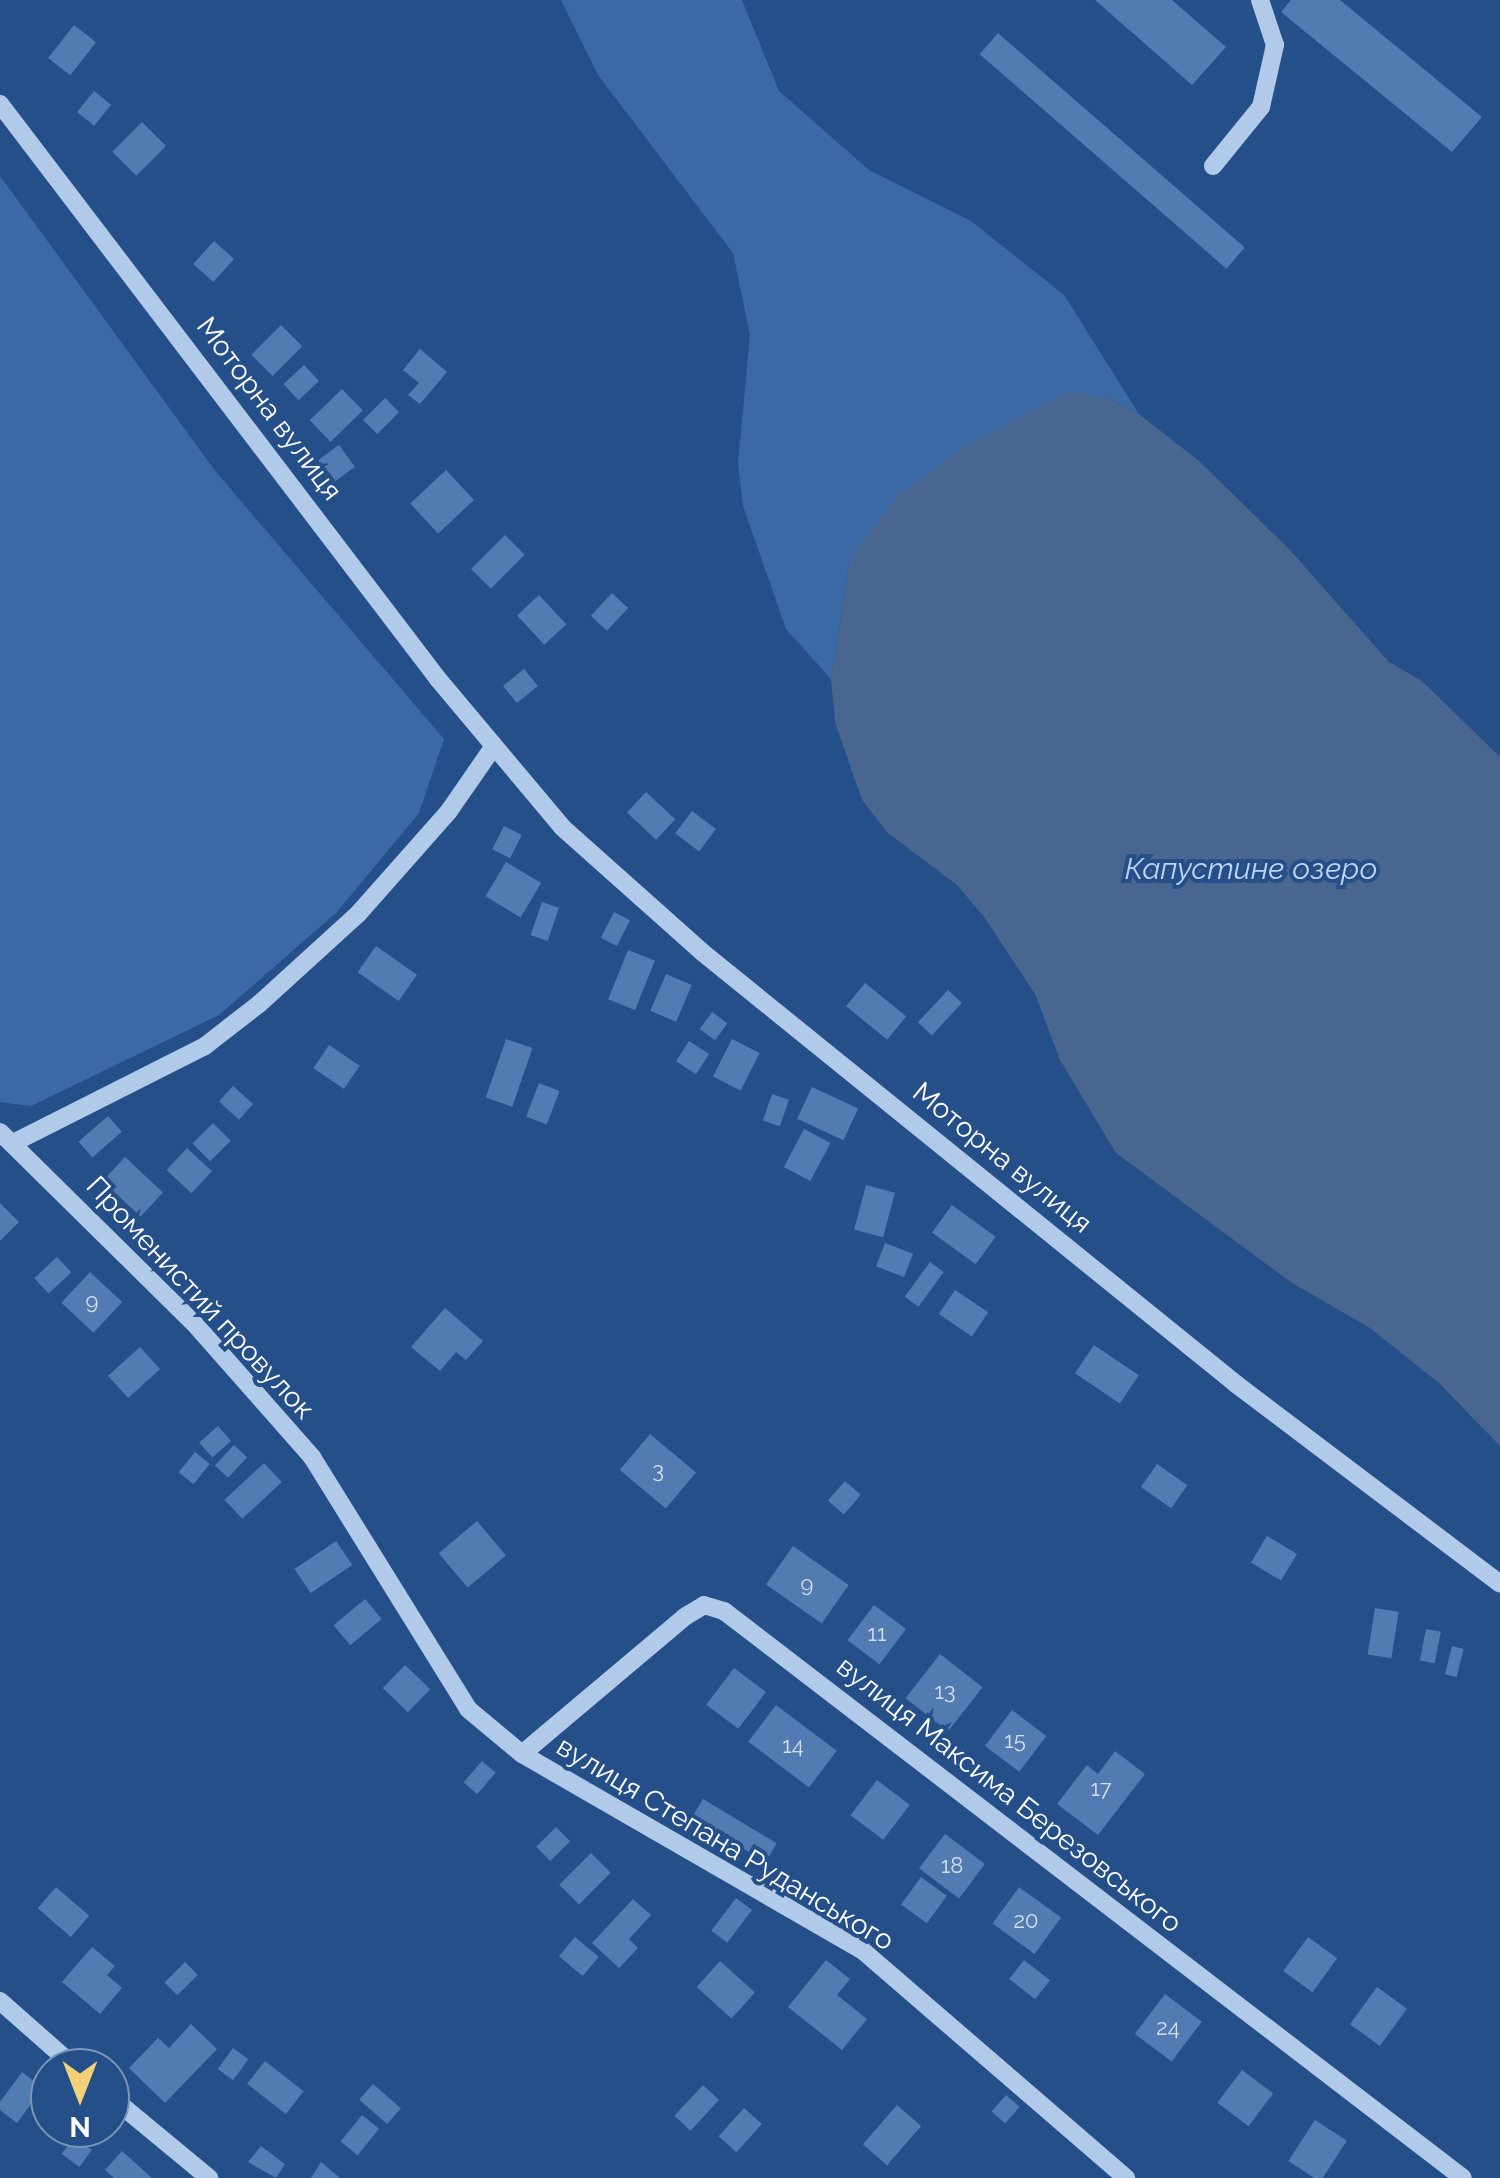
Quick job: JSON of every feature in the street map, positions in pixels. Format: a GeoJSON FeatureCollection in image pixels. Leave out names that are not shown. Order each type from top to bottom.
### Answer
{"type":"FeatureCollection","features":[{"type":"Feature","properties":{"kind":"street"},"geometry":{"type":"LineString","coordinates":[[1213,166],[1261,106],[1275,45],[1260,0]]}},
{"type":"Feature","properties":{"kind":"street","name":"Моторна вулиця"},"geometry":{"type":"LineString","coordinates":[[0,104],[492,749],[563,828],[702,952],[1236,1384],[1500,1584]]}},
{"type":"Feature","properties":{"kind":"street"},"geometry":{"type":"LineString","coordinates":[[7,1137],[204,1046],[259,1004],[358,914],[449,811],[492,749]]}},
{"type":"Feature","properties":{"kind":"street","name":"Променистий провулок"},"geometry":{"type":"LineString","coordinates":[[7,1137],[193,1322],[312,1457],[468,1709],[522,1754]]}},
{"type":"Feature","properties":{"kind":"street","name":"вулиця Максима Березовського"},"geometry":{"type":"LineString","coordinates":[[522,1754],[686,1616],[704,1604],[724,1611],[1463,2178]]}},
{"type":"Feature","properties":{"kind":"street","name":"вулиця Степана Руданського"},"geometry":{"type":"LineString","coordinates":[[522,1754],[862,1950],[1126,2178]]}},
{"type":"Feature","properties":{"kind":"street"},"geometry":{"type":"LineString","coordinates":[[0,2001],[53,2048]]}},
{"type":"Feature","properties":{"kind":"street"},"geometry":{"type":"LineString","coordinates":[[130,2113],[209,2178]]}},
{"type":"Feature","properties":{"kind":"shaded area"},"geometry":{"type":"Polygon","coordinates":[[[561,0],[742,0],[779,91],[869,170],[971,221],[1064,295],[1139,414],[1106,397],[850,558],[831,679],[786,629],[743,506],[738,463],[750,335],[733,253],[598,75],[561,0]]]}},
{"type":"Feature","properties":{"kind":"shaded area"},"geometry":{"type":"Polygon","coordinates":[[[0,176],[216,472],[444,739],[419,813],[337,912],[219,1015],[31,1106],[0,1102],[0,176]]]}},
{"type":"Feature","properties":{"kind":"water","name":"Капустине озеро"},"geometry":{"type":"Polygon","coordinates":[[[1068,392],[1106,397],[1139,414],[1199,461],[1289,549],[1389,662],[1422,681],[1500,757],[1500,1446],[1439,1383],[1370,1328],[1292,1283],[1116,1153],[1060,1060],[1035,994],[985,918],[957,885],[888,833],[862,800],[835,722],[831,679],[850,558],[900,494],[964,447],[1068,392]]]}},
{"type":"Feature","properties":{"kind":"building"},"geometry":{"type":"Polygon","coordinates":[[[1095,0],[1172,0],[1226,47],[1192,85],[1095,0]]]}},
{"type":"Feature","properties":{"kind":"building"},"geometry":{"type":"Polygon","coordinates":[[[1291,0],[1340,0],[1482,117],[1452,152],[1281,12],[1291,0]]]}},
{"type":"Feature","properties":{"kind":"building"},"geometry":{"type":"Polygon","coordinates":[[[74,25],[96,42],[70,75],[48,58],[74,25]]]}},
{"type":"Feature","properties":{"kind":"building"},"geometry":{"type":"Polygon","coordinates":[[[998,33],[1245,248],[1226,269],[980,54],[998,33]]]}},
{"type":"Feature","properties":{"kind":"building"},"geometry":{"type":"Polygon","coordinates":[[[94,91],[111,105],[94,126],[77,112],[94,91]]]}},
{"type":"Feature","properties":{"kind":"building"},"geometry":{"type":"Polygon","coordinates":[[[142,122],[166,146],[136,176],[112,152],[142,122]]]}},
{"type":"Feature","properties":{"kind":"building"},"geometry":{"type":"Polygon","coordinates":[[[214,241],[234,259],[213,282],[193,264],[214,241]]]}},
{"type":"Feature","properties":{"kind":"building"},"geometry":{"type":"Polygon","coordinates":[[[281,325],[302,346],[273,376],[251,355],[281,325]]]}},
{"type":"Feature","properties":{"kind":"building"},"geometry":{"type":"Polygon","coordinates":[[[420,349],[447,372],[420,404],[408,395],[419,383],[403,370],[420,349]]]}},
{"type":"Feature","properties":{"kind":"building"},"geometry":{"type":"Polygon","coordinates":[[[304,365],[319,381],[299,400],[284,384],[304,365]]]}},
{"type":"Feature","properties":{"kind":"building"},"geometry":{"type":"Polygon","coordinates":[[[342,389],[363,411],[330,442],[310,420],[342,389]]]}},
{"type":"Feature","properties":{"kind":"building"},"geometry":{"type":"Polygon","coordinates":[[[385,398],[399,412],[377,434],[363,420],[385,398]]]}},
{"type":"Feature","properties":{"kind":"building"},"geometry":{"type":"Polygon","coordinates":[[[339,445],[355,467],[334,482],[318,460],[339,445]]]}},
{"type":"Feature","properties":{"kind":"building"},"geometry":{"type":"Polygon","coordinates":[[[446,470],[474,500],[438,533],[410,503],[446,470]]]}},
{"type":"Feature","properties":{"kind":"building"},"geometry":{"type":"Polygon","coordinates":[[[505,535],[525,555],[491,589],[471,569],[505,535]]]}},
{"type":"Feature","properties":{"kind":"building"},"geometry":{"type":"Polygon","coordinates":[[[612,593],[628,608],[607,631],[591,616],[612,593]]]}},
{"type":"Feature","properties":{"kind":"building"},"geometry":{"type":"Polygon","coordinates":[[[539,595],[566,624],[544,645],[517,615],[539,595]]]}},
{"type":"Feature","properties":{"kind":"building"},"geometry":{"type":"Polygon","coordinates":[[[524,669],[538,686],[517,703],[503,686],[524,669]]]}},
{"type":"Feature","properties":{"kind":"building"},"geometry":{"type":"Polygon","coordinates":[[[646,792],[675,819],[656,840],[627,812],[646,792]]]}},
{"type":"Feature","properties":{"kind":"building"},"geometry":{"type":"Polygon","coordinates":[[[692,811],[716,829],[699,851],[675,833],[692,811]]]}},
{"type":"Feature","properties":{"kind":"building"},"geometry":{"type":"Polygon","coordinates":[[[504,826],[522,835],[510,858],[492,849],[504,826]]]}},
{"type":"Feature","properties":{"kind":"building"},"geometry":{"type":"Polygon","coordinates":[[[506,862],[541,883],[521,917],[485,896],[506,862]]]}},
{"type":"Feature","properties":{"kind":"building"},"geometry":{"type":"Polygon","coordinates":[[[542,902],[559,908],[548,941],[531,935],[542,902]]]}},
{"type":"Feature","properties":{"kind":"building"},"geometry":{"type":"Polygon","coordinates":[[[614,912],[630,920],[617,946],[601,938],[614,912]]]}},
{"type":"Feature","properties":{"kind":"building"},"geometry":{"type":"Polygon","coordinates":[[[376,946],[417,975],[399,1001],[358,972],[376,946]]]}},
{"type":"Feature","properties":{"kind":"building"},"geometry":{"type":"Polygon","coordinates":[[[628,950],[655,961],[635,1010],[608,999],[628,950]]]}},
{"type":"Feature","properties":{"kind":"building"},"geometry":{"type":"Polygon","coordinates":[[[666,974],[692,985],[676,1022],[650,1011],[666,974]]]}},
{"type":"Feature","properties":{"kind":"building"},"geometry":{"type":"Polygon","coordinates":[[[865,983],[906,1016],[887,1040],[846,1006],[865,983]]]}},
{"type":"Feature","properties":{"kind":"building"},"geometry":{"type":"Polygon","coordinates":[[[948,990],[962,1003],[932,1035],[918,1022],[948,990]]]}},
{"type":"Feature","properties":{"kind":"building"},"geometry":{"type":"Polygon","coordinates":[[[712,1012],[727,1023],[715,1040],[700,1029],[712,1012]]]}},
{"type":"Feature","properties":{"kind":"building"},"geometry":{"type":"Polygon","coordinates":[[[506,1039],[532,1048],[512,1107],[486,1098],[506,1039]]]}},
{"type":"Feature","properties":{"kind":"building"},"geometry":{"type":"Polygon","coordinates":[[[732,1039],[760,1053],[741,1090],[713,1076],[732,1039]]]}},
{"type":"Feature","properties":{"kind":"building"},"geometry":{"type":"Polygon","coordinates":[[[689,1041],[709,1054],[696,1074],[676,1061],[689,1041]]]}},
{"type":"Feature","properties":{"kind":"building"},"geometry":{"type":"Polygon","coordinates":[[[329,1045],[360,1066],[344,1089],[313,1068],[329,1045]]]}},
{"type":"Feature","properties":{"kind":"building"},"geometry":{"type":"Polygon","coordinates":[[[539,1083],[560,1091],[547,1124],[526,1117],[539,1083]]]}},
{"type":"Feature","properties":{"kind":"building"},"geometry":{"type":"Polygon","coordinates":[[[233,1086],[253,1104],[239,1120],[219,1102],[233,1086]]]}},
{"type":"Feature","properties":{"kind":"building"},"geometry":{"type":"Polygon","coordinates":[[[812,1087],[858,1109],[843,1140],[797,1119],[812,1087]]]}},
{"type":"Feature","properties":{"kind":"building"},"geometry":{"type":"Polygon","coordinates":[[[772,1094],[789,1100],[780,1126],[763,1120],[772,1094]]]}},
{"type":"Feature","properties":{"kind":"building"},"geometry":{"type":"Polygon","coordinates":[[[108,1116],[122,1132],[92,1157],[79,1142],[108,1116]]]}},
{"type":"Feature","properties":{"kind":"building"},"geometry":{"type":"Polygon","coordinates":[[[213,1123],[231,1141],[210,1161],[192,1144],[213,1123]]]}},
{"type":"Feature","properties":{"kind":"building"},"geometry":{"type":"Polygon","coordinates":[[[804,1129],[830,1143],[810,1181],[784,1167],[804,1129]]]}},
{"type":"Feature","properties":{"kind":"building"},"geometry":{"type":"Polygon","coordinates":[[[187,1148],[212,1171],[191,1193],[167,1170],[187,1148]]]}},
{"type":"Feature","properties":{"kind":"building"},"geometry":{"type":"Polygon","coordinates":[[[125,1157],[163,1192],[141,1217],[102,1181],[125,1157]]]}},
{"type":"Feature","properties":{"kind":"building"},"geometry":{"type":"Polygon","coordinates":[[[866,1185],[895,1193],[883,1237],[854,1229],[866,1185]]]}},
{"type":"Feature","properties":{"kind":"building"},"geometry":{"type":"Polygon","coordinates":[[[0,1203],[19,1222],[0,1241],[0,1203]]]}},
{"type":"Feature","properties":{"kind":"building"},"geometry":{"type":"Polygon","coordinates":[[[952,1205],[996,1237],[976,1264],[932,1233],[952,1205]]]}},
{"type":"Feature","properties":{"kind":"building"},"geometry":{"type":"Polygon","coordinates":[[[885,1243],[913,1254],[904,1277],[876,1266],[885,1243]]]}},
{"type":"Feature","properties":{"kind":"building"},"geometry":{"type":"Polygon","coordinates":[[[57,1257],[71,1272],[49,1294],[34,1278],[57,1257]]]}},
{"type":"Feature","properties":{"kind":"building"},"geometry":{"type":"Polygon","coordinates":[[[930,1262],[944,1272],[918,1307],[905,1297],[930,1262]]]}},
{"type":"Feature","properties":{"kind":"building"},"geometry":{"type":"Polygon","coordinates":[[[90,1272],[122,1302],[94,1333],[61,1303],[90,1272]]]}},
{"type":"Feature","properties":{"kind":"building"},"geometry":{"type":"Polygon","coordinates":[[[955,1290],[988,1312],[972,1336],[939,1314],[955,1290]]]}},
{"type":"Feature","properties":{"kind":"building"},"geometry":{"type":"Polygon","coordinates":[[[445,1308],[483,1341],[466,1360],[456,1352],[440,1371],[411,1347],[445,1308]]]}},
{"type":"Feature","properties":{"kind":"building"},"geometry":{"type":"Polygon","coordinates":[[[1094,1345],[1139,1375],[1120,1403],[1075,1373],[1094,1345]]]}},
{"type":"Feature","properties":{"kind":"building"},"geometry":{"type":"Polygon","coordinates":[[[140,1347],[160,1369],[128,1398],[108,1376],[140,1347]]]}},
{"type":"Feature","properties":{"kind":"building"},"geometry":{"type":"Polygon","coordinates":[[[218,1426],[231,1441],[212,1457],[199,1442],[218,1426]]]}},
{"type":"Feature","properties":{"kind":"building"},"geometry":{"type":"Polygon","coordinates":[[[650,1434],[696,1473],[666,1509],[620,1470],[650,1434]]]}},
{"type":"Feature","properties":{"kind":"building"},"geometry":{"type":"Polygon","coordinates":[[[234,1445],[247,1457],[228,1478],[215,1465],[234,1445]]]}},
{"type":"Feature","properties":{"kind":"building"},"geometry":{"type":"Polygon","coordinates":[[[195,1452],[210,1464],[193,1484],[179,1472],[195,1452]]]}},
{"type":"Feature","properties":{"kind":"building"},"geometry":{"type":"Polygon","coordinates":[[[264,1463],[282,1482],[242,1519],[225,1500],[264,1463]]]}},
{"type":"Feature","properties":{"kind":"building"},"geometry":{"type":"Polygon","coordinates":[[[1157,1464],[1187,1485],[1171,1508],[1141,1487],[1157,1464]]]}},
{"type":"Feature","properties":{"kind":"building"},"geometry":{"type":"Polygon","coordinates":[[[845,1481],[861,1495],[844,1514],[828,1501],[845,1481]]]}},
{"type":"Feature","properties":{"kind":"building"},"geometry":{"type":"Polygon","coordinates":[[[477,1521],[506,1555],[468,1588],[439,1553],[477,1521]]]}},
{"type":"Feature","properties":{"kind":"building"},"geometry":{"type":"Polygon","coordinates":[[[1267,1536],[1297,1554],[1281,1581],[1251,1563],[1267,1536]]]}},
{"type":"Feature","properties":{"kind":"building"},"geometry":{"type":"Polygon","coordinates":[[[336,1541],[352,1565],[311,1593],[295,1569],[336,1541]]]}},
{"type":"Feature","properties":{"kind":"building"},"geometry":{"type":"Polygon","coordinates":[[[793,1546],[849,1585],[822,1624],[766,1585],[793,1546]]]}},
{"type":"Feature","properties":{"kind":"building"},"geometry":{"type":"Polygon","coordinates":[[[365,1599],[382,1619],[350,1645],[334,1625],[365,1599]]]}},
{"type":"Feature","properties":{"kind":"building"},"geometry":{"type":"Polygon","coordinates":[[[874,1605],[906,1629],[879,1664],[848,1640],[874,1605]]]}},
{"type":"Feature","properties":{"kind":"building"},"geometry":{"type":"Polygon","coordinates":[[[1375,1608],[1399,1612],[1391,1658],[1368,1654],[1375,1608]]]}},
{"type":"Feature","properties":{"kind":"building"},"geometry":{"type":"Polygon","coordinates":[[[1426,1629],[1441,1632],[1435,1663],[1420,1660],[1426,1629]]]}},
{"type":"Feature","properties":{"kind":"building"},"geometry":{"type":"Polygon","coordinates":[[[1452,1646],[1464,1649],[1457,1677],[1445,1674],[1452,1646]]]}},
{"type":"Feature","properties":{"kind":"building"},"geometry":{"type":"Polygon","coordinates":[[[940,1654],[983,1687],[948,1731],[906,1698],[940,1654]]]}},
{"type":"Feature","properties":{"kind":"building"},"geometry":{"type":"Polygon","coordinates":[[[405,1665],[430,1689],[408,1712],[383,1688],[405,1665]]]}},
{"type":"Feature","properties":{"kind":"building"},"geometry":{"type":"Polygon","coordinates":[[[734,1668],[766,1692],[738,1729],[706,1705],[734,1668]]]}},
{"type":"Feature","properties":{"kind":"building"},"geometry":{"type":"Polygon","coordinates":[[[776,1705],[837,1751],[809,1787],[748,1742],[776,1705]]]}},
{"type":"Feature","properties":{"kind":"building"},"geometry":{"type":"Polygon","coordinates":[[[1012,1710],[1046,1736],[1019,1772],[985,1746],[1012,1710]]]}},
{"type":"Feature","properties":{"kind":"building"},"geometry":{"type":"Polygon","coordinates":[[[1115,1751],[1145,1774],[1098,1835],[1057,1804],[1087,1765],[1098,1774],[1115,1751]]]}},
{"type":"Feature","properties":{"kind":"building"},"geometry":{"type":"Polygon","coordinates":[[[482,1761],[496,1773],[477,1794],[464,1782],[482,1761]]]}},
{"type":"Feature","properties":{"kind":"building"},"geometry":{"type":"Polygon","coordinates":[[[877,1780],[910,1805],[883,1840],[851,1815],[877,1780]]]}},
{"type":"Feature","properties":{"kind":"building"},"geometry":{"type":"Polygon","coordinates":[[[703,1799],[777,1843],[765,1862],[692,1818],[703,1799]]]}},
{"type":"Feature","properties":{"kind":"building"},"geometry":{"type":"Polygon","coordinates":[[[556,1827],[570,1841],[550,1861],[536,1847],[556,1827]]]}},
{"type":"Feature","properties":{"kind":"building"},"geometry":{"type":"Polygon","coordinates":[[[945,1834],[985,1864],[959,1898],[919,1868],[945,1834]]]}},
{"type":"Feature","properties":{"kind":"building"},"geometry":{"type":"Polygon","coordinates":[[[591,1853],[611,1873],[579,1905],[559,1885],[591,1853]]]}},
{"type":"Feature","properties":{"kind":"building"},"geometry":{"type":"Polygon","coordinates":[[[921,1877],[947,1896],[927,1923],[901,1905],[921,1877]]]}},
{"type":"Feature","properties":{"kind":"building"},"geometry":{"type":"Polygon","coordinates":[[[56,1887],[89,1916],[71,1937],[38,1908],[56,1887]]]}},
{"type":"Feature","properties":{"kind":"building"},"geometry":{"type":"Polygon","coordinates":[[[1019,1887],[1061,1918],[1035,1954],[993,1923],[1019,1887]]]}},
{"type":"Feature","properties":{"kind":"building"},"geometry":{"type":"Polygon","coordinates":[[[736,1898],[752,1910],[727,1943],[711,1931],[736,1898]]]}},
{"type":"Feature","properties":{"kind":"building"},"geometry":{"type":"Polygon","coordinates":[[[633,1899],[651,1915],[629,1939],[638,1948],[619,1968],[592,1943],[633,1899]]]}},
{"type":"Feature","properties":{"kind":"building"},"geometry":{"type":"Polygon","coordinates":[[[575,1937],[599,1957],[583,1976],[559,1956],[575,1937]]]}},
{"type":"Feature","properties":{"kind":"building"},"geometry":{"type":"Polygon","coordinates":[[[1308,1937],[1337,1958],[1312,1992],[1283,1971],[1308,1937]]]}},
{"type":"Feature","properties":{"kind":"building"},"geometry":{"type":"Polygon","coordinates":[[[92,1947],[115,1966],[107,1975],[122,1988],[100,2014],[62,1982],[92,1947]]]}},
{"type":"Feature","properties":{"kind":"building"},"geometry":{"type":"Polygon","coordinates":[[[826,1960],[850,1979],[837,1995],[867,2019],[842,2050],[788,2007],[826,1960]]]}},
{"type":"Feature","properties":{"kind":"building"},"geometry":{"type":"Polygon","coordinates":[[[1024,1960],[1050,1980],[1035,1999],[1009,1979],[1024,1960]]]}},
{"type":"Feature","properties":{"kind":"building"},"geometry":{"type":"Polygon","coordinates":[[[720,1961],[755,1992],[732,2018],[697,1987],[720,1961]]]}},
{"type":"Feature","properties":{"kind":"building"},"geometry":{"type":"Polygon","coordinates":[[[185,1962],[198,1975],[177,1995],[164,1983],[185,1962]]]}},
{"type":"Feature","properties":{"kind":"building"},"geometry":{"type":"Polygon","coordinates":[[[1377,1987],[1407,2009],[1380,2046],[1350,2024],[1377,1987]]]}},
{"type":"Feature","properties":{"kind":"building"},"geometry":{"type":"Polygon","coordinates":[[[1165,1994],[1202,2022],[1172,2062],[1135,2034],[1165,1994]]]}},
{"type":"Feature","properties":{"kind":"building"},"geometry":{"type":"Polygon","coordinates":[[[191,2024],[217,2049],[165,2103],[130,2067],[158,2038],[169,2048],[191,2024]]]}},
{"type":"Feature","properties":{"kind":"building"},"geometry":{"type":"Polygon","coordinates":[[[233,2048],[248,2059],[233,2080],[218,2069],[233,2048]]]}},
{"type":"Feature","properties":{"kind":"building"},"geometry":{"type":"Polygon","coordinates":[[[265,2061],[304,2091],[286,2114],[247,2084],[265,2061]]]}},
{"type":"Feature","properties":{"kind":"building"},"geometry":{"type":"Polygon","coordinates":[[[1242,2070],[1273,2093],[1248,2126],[1217,2103],[1242,2070]]]}},
{"type":"Feature","properties":{"kind":"building"},"geometry":{"type":"Polygon","coordinates":[[[22,2072],[30,2078],[30,2106],[17,2123],[0,2110],[0,2102],[22,2072]]]}},
{"type":"Feature","properties":{"kind":"building"},"geometry":{"type":"Polygon","coordinates":[[[373,2084],[401,2108],[387,2124],[359,2100],[373,2084]]]}},
{"type":"Feature","properties":{"kind":"building"},"geometry":{"type":"Polygon","coordinates":[[[703,2085],[719,2100],[690,2131],[674,2116],[703,2085]]]}},
{"type":"Feature","properties":{"kind":"building"},"geometry":{"type":"Polygon","coordinates":[[[1006,2095],[1020,2107],[1005,2123],[992,2112],[1006,2095]]]}},
{"type":"Feature","properties":{"kind":"building"},"geometry":{"type":"Polygon","coordinates":[[[897,2105],[921,2126],[887,2165],[863,2144],[897,2105]]]}},
{"type":"Feature","properties":{"kind":"building"},"geometry":{"type":"Polygon","coordinates":[[[744,2108],[762,2124],[736,2152],[719,2136],[744,2108]]]}},
{"type":"Feature","properties":{"kind":"building"},"geometry":{"type":"Polygon","coordinates":[[[362,2115],[379,2129],[358,2155],[341,2141],[362,2115]]]}},
{"type":"Feature","properties":{"kind":"building"},"geometry":{"type":"Polygon","coordinates":[[[1315,2120],[1347,2141],[1323,2178],[1314,2178],[1288,2161],[1315,2120]]]}},
{"type":"Feature","properties":{"kind":"building"},"geometry":{"type":"Polygon","coordinates":[[[261,2146],[285,2164],[276,2178],[248,2162],[261,2146]]]}},
{"type":"Feature","properties":{"kind":"building"},"geometry":{"type":"Polygon","coordinates":[[[66,2148],[92,2150],[79,2167],[62,2154],[66,2148]]]}},
{"type":"Feature","properties":{"kind":"building"},"geometry":{"type":"Polygon","coordinates":[[[122,2151],[152,2178],[114,2178],[105,2170],[122,2151]]]}},
{"type":"Feature","properties":{"kind":"building"},"geometry":{"type":"Polygon","coordinates":[[[321,2162],[340,2178],[311,2178],[321,2162]]]}}]}
